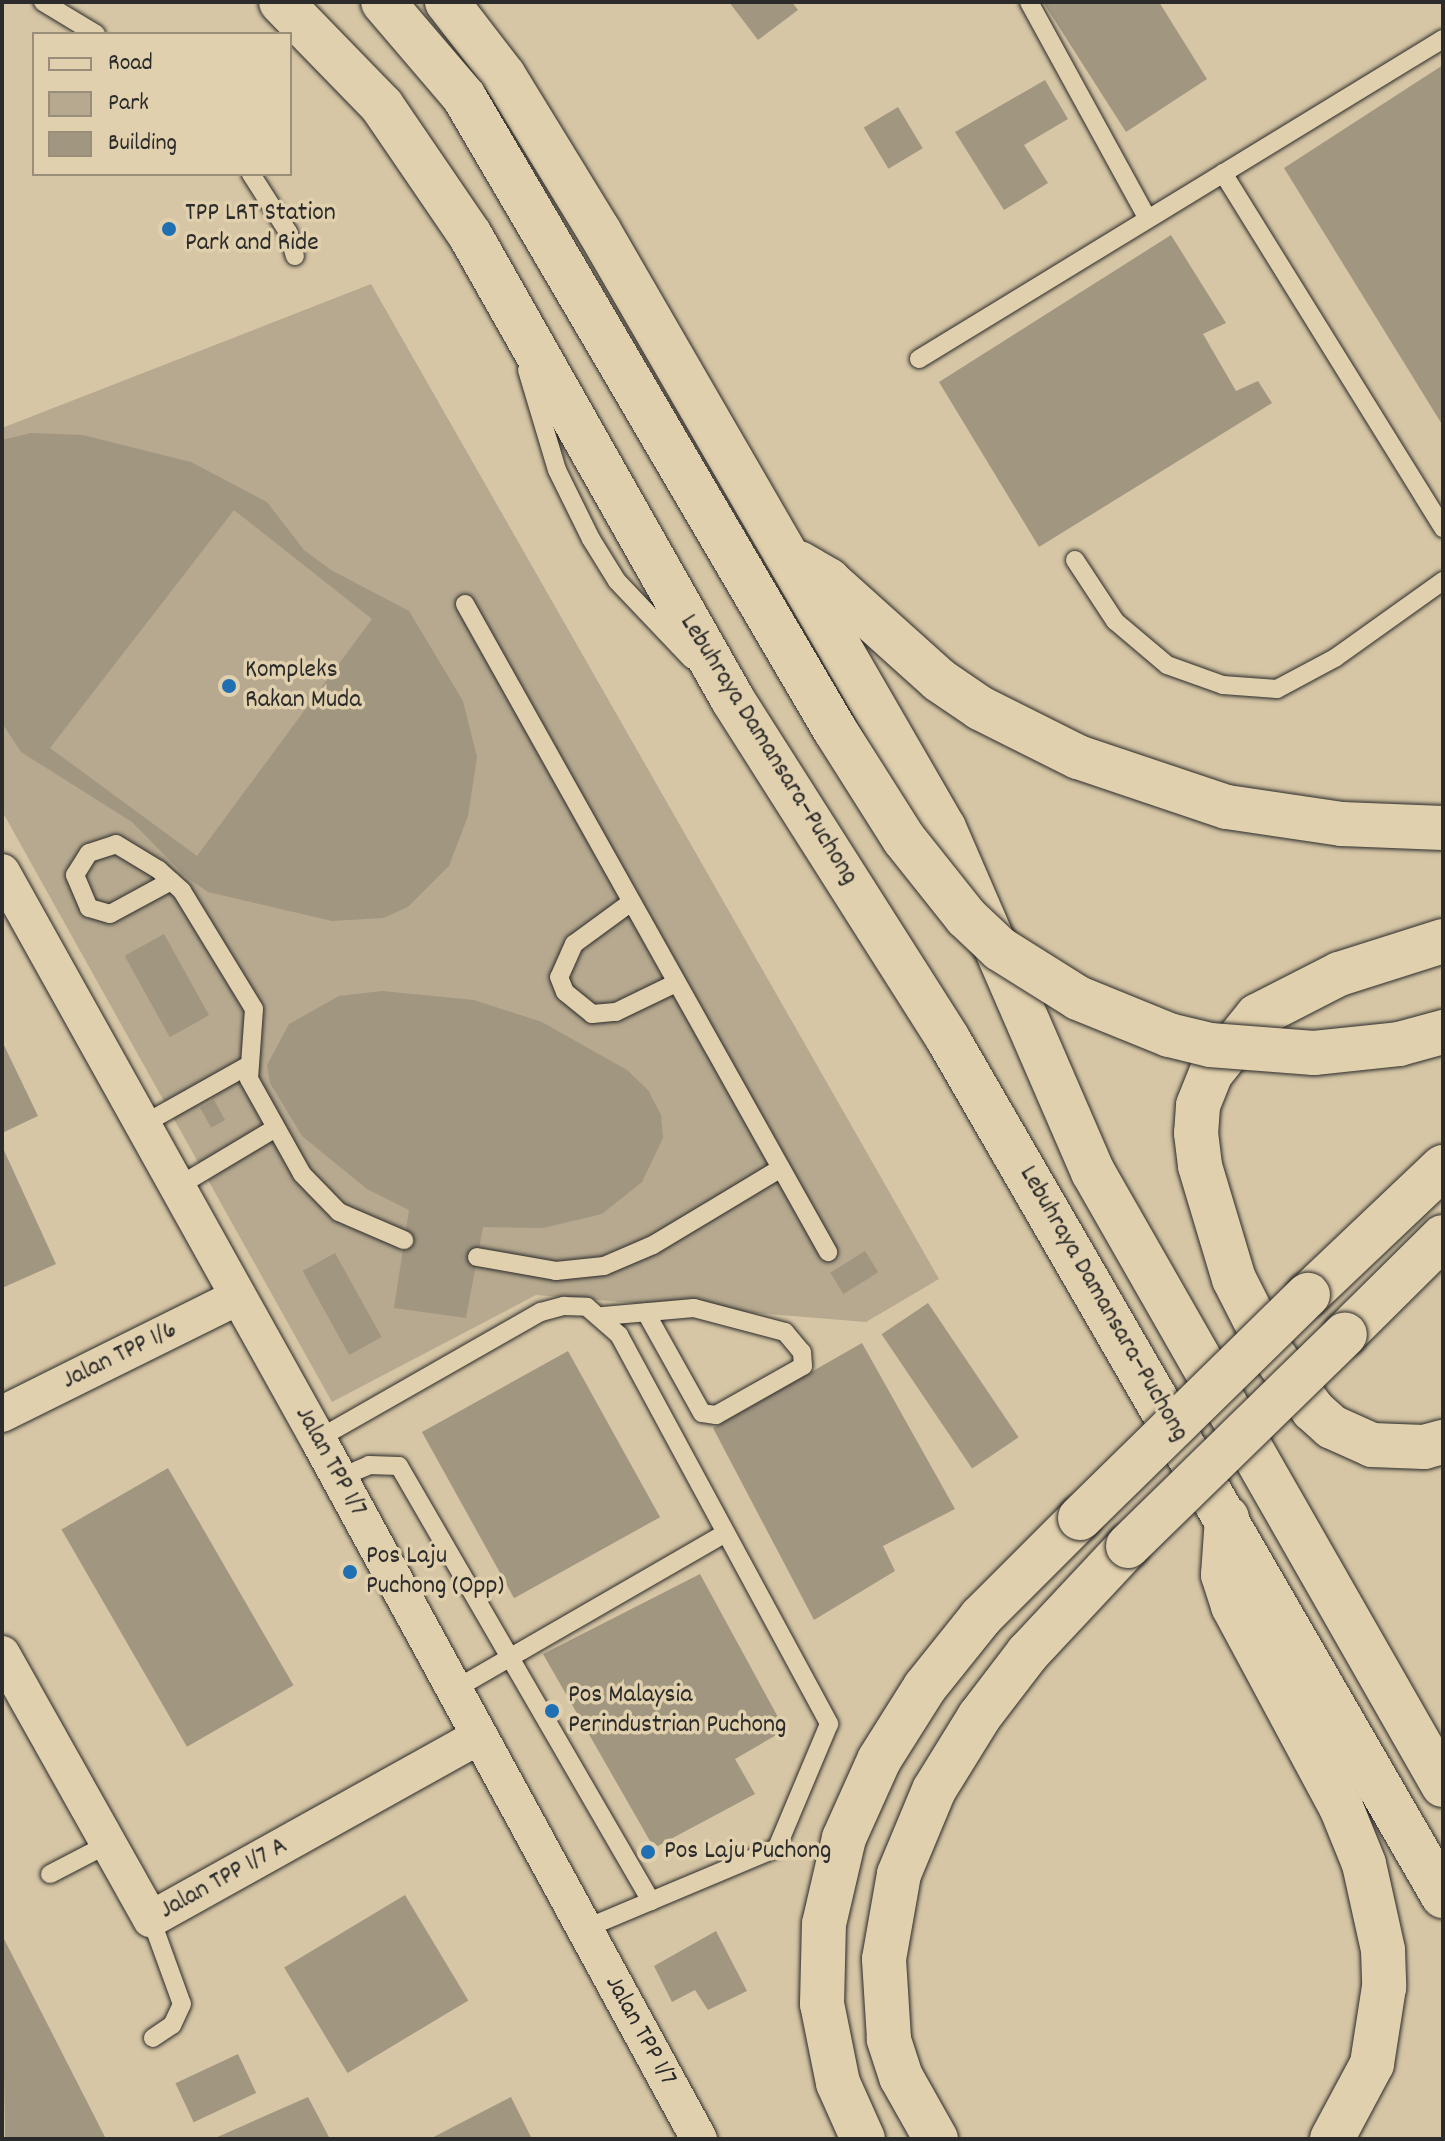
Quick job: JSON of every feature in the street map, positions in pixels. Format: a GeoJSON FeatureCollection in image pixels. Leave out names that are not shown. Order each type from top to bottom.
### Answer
{"type":"FeatureCollection","features":[{"type":"Feature","properties":{"kind":"highway","name":"Lebuhraya Damansara–Puchong"},"geometry":{"type":"LineString","coordinates":[[281,2],[382,106],[470,235],[733,700],[948,1039],[1443,1896]]}},
{"type":"Feature","properties":{"kind":"highway"},"geometry":{"type":"LineString","coordinates":[[383,2],[464,97],[835,730],[937,884],[977,928],[1037,975],[1078,998],[1169,1035],[1210,1045],[1314,1053],[1399,1044],[1443,1032]]}},
{"type":"Feature","properties":{"kind":"highway"},"geometry":{"type":"LineString","coordinates":[[447,2],[504,76],[790,558],[944,828],[1093,1172],[1443,1785]]}},
{"type":"Feature","properties":{"kind":"highway"},"geometry":{"type":"LineString","coordinates":[[790,558],[828,580],[939,680],[980,708],[1092,763],[1227,807],[1342,824],[1443,828]]}},
{"type":"Feature","properties":{"kind":"highway"},"geometry":{"type":"LineString","coordinates":[[1443,941],[1314,984],[1257,1016],[1211,1073],[1198,1106],[1196,1133],[1200,1166],[1234,1279],[1270,1350],[1313,1410],[1332,1427],[1372,1445],[1424,1447],[1443,1442]]}},
{"type":"Feature","properties":{"kind":"highway"},"geometry":{"type":"LineString","coordinates":[[863,2139],[838,2083],[827,2040],[821,1964],[832,1881],[858,1801],[901,1721],[981,1617],[1308,1295],[1443,1167]]}},
{"type":"Feature","properties":{"kind":"highway"},"geometry":{"type":"LineString","coordinates":[[936,2139],[901,2077],[889,2039],[884,1959],[899,1874],[934,1790],[979,1717],[1028,1653],[1128,1546],[1443,1237]]}},
{"type":"Feature","properties":{"kind":"highway"},"geometry":{"type":"LineString","coordinates":[[1227,1518],[1223,1575],[1233,1606],[1341,1807],[1364,1864],[1383,1950],[1384,1987],[1372,2064],[1332,2139]]}},
{"type":"Feature","properties":{"kind":"street","name":"Jalan TPP 1/7"},"geometry":{"type":"LineString","coordinates":[[2,872],[318,1439],[452,1691],[699,2139]]}},
{"type":"Feature","properties":{"kind":"street","name":"Jalan TPP 1/6"},"geometry":{"type":"LineString","coordinates":[[2,1414],[238,1297]]}},
{"type":"Feature","properties":{"kind":"street","name":"Jalan TPP 1/7 A"},"geometry":{"type":"LineString","coordinates":[[2,1654],[151,1919],[478,1737]]}},
{"type":"Feature","properties":{"kind":"lane"},"geometry":{"type":"LineString","coordinates":[[43,2],[93,32]]}},
{"type":"Feature","properties":{"kind":"lane"},"geometry":{"type":"LineString","coordinates":[[1029,2],[1148,219]]}},
{"type":"Feature","properties":{"kind":"lane"},"geometry":{"type":"LineString","coordinates":[[919,359],[1443,39]]}},
{"type":"Feature","properties":{"kind":"lane"},"geometry":{"type":"LineString","coordinates":[[1223,173],[1443,528]]}},
{"type":"Feature","properties":{"kind":"lane"},"geometry":{"type":"LineString","coordinates":[[252,176],[288,232],[295,256]]}},
{"type":"Feature","properties":{"kind":"lane"},"geometry":{"type":"LineString","coordinates":[[1075,560],[1115,621],[1167,665],[1223,685],[1277,689],[1335,658],[1443,581]]}},
{"type":"Feature","properties":{"kind":"lane"},"geometry":{"type":"LineString","coordinates":[[465,604],[828,1252]]}},
{"type":"Feature","properties":{"kind":"lane"},"geometry":{"type":"LineString","coordinates":[[171,881],[110,914],[89,908],[75,875],[89,853],[116,844],[171,881],[193,904],[254,1009],[247,1066],[274,1129],[302,1174],[339,1212],[404,1240]]}},
{"type":"Feature","properties":{"kind":"lane"},"geometry":{"type":"LineString","coordinates":[[630,903],[574,944],[559,977],[565,992],[592,1014],[616,1012],[676,983]]}},
{"type":"Feature","properties":{"kind":"lane"},"geometry":{"type":"LineString","coordinates":[[142,1125],[247,1066]]}},
{"type":"Feature","properties":{"kind":"lane"},"geometry":{"type":"LineString","coordinates":[[177,1187],[274,1129]]}},
{"type":"Feature","properties":{"kind":"lane"},"geometry":{"type":"LineString","coordinates":[[477,1257],[556,1271],[604,1266],[653,1245],[781,1168]]}},
{"type":"Feature","properties":{"kind":"lane"},"geometry":{"type":"LineString","coordinates":[[318,1439],[541,1312],[575,1306],[603,1316],[694,1308],[785,1332],[802,1352],[803,1366],[716,1415],[702,1413],[646,1313]]}},
{"type":"Feature","properties":{"kind":"lane"},"geometry":{"type":"LineString","coordinates":[[584,1929],[777,1848],[829,1724],[619,1335],[603,1316]]}},
{"type":"Feature","properties":{"kind":"lane"},"geometry":{"type":"LineString","coordinates":[[339,1478],[369,1465],[399,1466],[651,1901]]}},
{"type":"Feature","properties":{"kind":"lane"},"geometry":{"type":"LineString","coordinates":[[452,1691],[724,1534]]}},
{"type":"Feature","properties":{"kind":"lane"},"geometry":{"type":"LineString","coordinates":[[50,1874],[108,1844]]}},
{"type":"Feature","properties":{"kind":"lane"},"geometry":{"type":"LineString","coordinates":[[151,1919],[182,2004],[172,2025],[153,2038]]}},
{"type":"Feature","properties":{"kind":"green space"},"geometry":{"type":"Polygon","coordinates":[[[371,284],[939,1279],[866,1322],[536,1295],[332,1402],[2,811],[2,428],[371,284]]]}},
{"type":"Feature","properties":{"kind":"building"},"geometry":{"type":"Polygon","coordinates":[[[729,2],[792,2],[798,10],[758,40],[729,2]]]}},
{"type":"Feature","properties":{"kind":"building"},"geometry":{"type":"Polygon","coordinates":[[[1043,2],[1159,2],[1207,79],[1126,132],[1043,2]]]}},
{"type":"Feature","properties":{"kind":"building"},"geometry":{"type":"Polygon","coordinates":[[[1443,65],[1443,426],[1284,168],[1443,65]]]}},
{"type":"Feature","properties":{"kind":"building"},"geometry":{"type":"Polygon","coordinates":[[[1045,80],[1068,119],[1024,145],[1048,183],[1004,210],[955,132],[1045,80]]]}},
{"type":"Feature","properties":{"kind":"building"},"geometry":{"type":"Polygon","coordinates":[[[898,107],[923,148],[888,169],[864,128],[898,107]]]}},
{"type":"Feature","properties":{"kind":"building"},"geometry":{"type":"Polygon","coordinates":[[[1171,235],[1226,323],[1203,334],[1236,391],[1258,381],[1272,403],[1039,547],[939,382],[1171,235]]]}},
{"type":"Feature","properties":{"kind":"building","name":"Kompleks Rakan Muda"},"geometry":{"type":"Polygon","coordinates":[[[31,433],[83,435],[191,462],[267,502],[304,550],[331,570],[409,611],[463,701],[477,757],[468,816],[449,866],[408,907],[383,918],[332,921],[208,892],[186,877],[132,822],[21,752],[2,723],[2,440],[31,433]],[[234,510],[50,748],[197,856],[372,619],[234,510]]]}},
{"type":"Feature","properties":{"kind":"building"},"geometry":{"type":"Polygon","coordinates":[[[164,934],[209,1015],[170,1037],[125,956],[164,934]]]}},
{"type":"Feature","properties":{"kind":"building"},"geometry":{"type":"Polygon","coordinates":[[[382,991],[474,1000],[542,1022],[627,1070],[648,1090],[661,1115],[663,1138],[642,1182],[602,1214],[543,1228],[483,1227],[466,1318],[394,1308],[409,1210],[367,1189],[302,1136],[270,1083],[267,1065],[289,1024],[339,996],[382,991]]]}},
{"type":"Feature","properties":{"kind":"building"},"geometry":{"type":"Polygon","coordinates":[[[2,1041],[38,1116],[2,1133],[2,1041]]]}},
{"type":"Feature","properties":{"kind":"building"},"geometry":{"type":"Polygon","coordinates":[[[214,1100],[225,1120],[211,1128],[200,1108],[214,1100]]]}},
{"type":"Feature","properties":{"kind":"building"},"geometry":{"type":"Polygon","coordinates":[[[2,1146],[56,1264],[2,1288],[2,1146]]]}},
{"type":"Feature","properties":{"kind":"building"},"geometry":{"type":"Polygon","coordinates":[[[865,1251],[878,1272],[843,1294],[830,1273],[865,1251]]]}},
{"type":"Feature","properties":{"kind":"building"},"geometry":{"type":"Polygon","coordinates":[[[335,1253],[382,1337],[349,1355],[303,1271],[335,1253]]]}},
{"type":"Feature","properties":{"kind":"building"},"geometry":{"type":"Polygon","coordinates":[[[928,1303],[1019,1437],[972,1469],[882,1334],[928,1303]]]}},
{"type":"Feature","properties":{"kind":"building"},"geometry":{"type":"Polygon","coordinates":[[[862,1343],[955,1509],[883,1546],[895,1571],[814,1620],[713,1428],[862,1343]]]}},
{"type":"Feature","properties":{"kind":"building"},"geometry":{"type":"Polygon","coordinates":[[[568,1351],[660,1517],[514,1598],[422,1432],[568,1351]]]}},
{"type":"Feature","properties":{"kind":"building"},"geometry":{"type":"Polygon","coordinates":[[[168,1468],[294,1685],[187,1747],[61,1530],[168,1468]]]}},
{"type":"Feature","properties":{"kind":"building"},"geometry":{"type":"Polygon","coordinates":[[[700,1574],[785,1730],[735,1759],[755,1794],[654,1848],[543,1654],[700,1574]]]}},
{"type":"Feature","properties":{"kind":"building"},"geometry":{"type":"Polygon","coordinates":[[[405,1895],[468,2000],[347,2073],[284,1968],[405,1895]]]}},
{"type":"Feature","properties":{"kind":"building"},"geometry":{"type":"Polygon","coordinates":[[[716,1931],[747,1991],[708,2010],[695,1990],[672,2002],[654,1966],[716,1931]]]}},
{"type":"Feature","properties":{"kind":"building"},"geometry":{"type":"Polygon","coordinates":[[[2,1935],[106,2139],[5,2139],[2,1935]]]}},
{"type":"Feature","properties":{"kind":"building"},"geometry":{"type":"Polygon","coordinates":[[[238,2054],[256,2093],[194,2122],[175,2083],[238,2054]]]}},
{"type":"Feature","properties":{"kind":"building"},"geometry":{"type":"Polygon","coordinates":[[[308,2097],[330,2139],[213,2139],[308,2097]]]}},
{"type":"Feature","properties":{"kind":"building"},"geometry":{"type":"Polygon","coordinates":[[[511,2097],[532,2139],[430,2139],[447,2130],[511,2097]]]}},
{"type":"Feature","properties":{"kind":"place","name":"TPP LRT Station Park and Ride"},"geometry":{"type":"Point","coordinates":[169,229]}},
{"type":"Feature","properties":{"kind":"place","name":"Kompleks Rakan Muda"},"geometry":{"type":"Point","coordinates":[229,686]}},
{"type":"Feature","properties":{"kind":"place","name":"Pos Laju Puchong (Opp)"},"geometry":{"type":"Point","coordinates":[350,1572]}},
{"type":"Feature","properties":{"kind":"place","name":"Pos Malaysia Perindustrian Puchong"},"geometry":{"type":"Point","coordinates":[552,1711]}},
{"type":"Feature","properties":{"kind":"place","name":"Pos Laju Puchong"},"geometry":{"type":"Point","coordinates":[648,1852]}}]}
